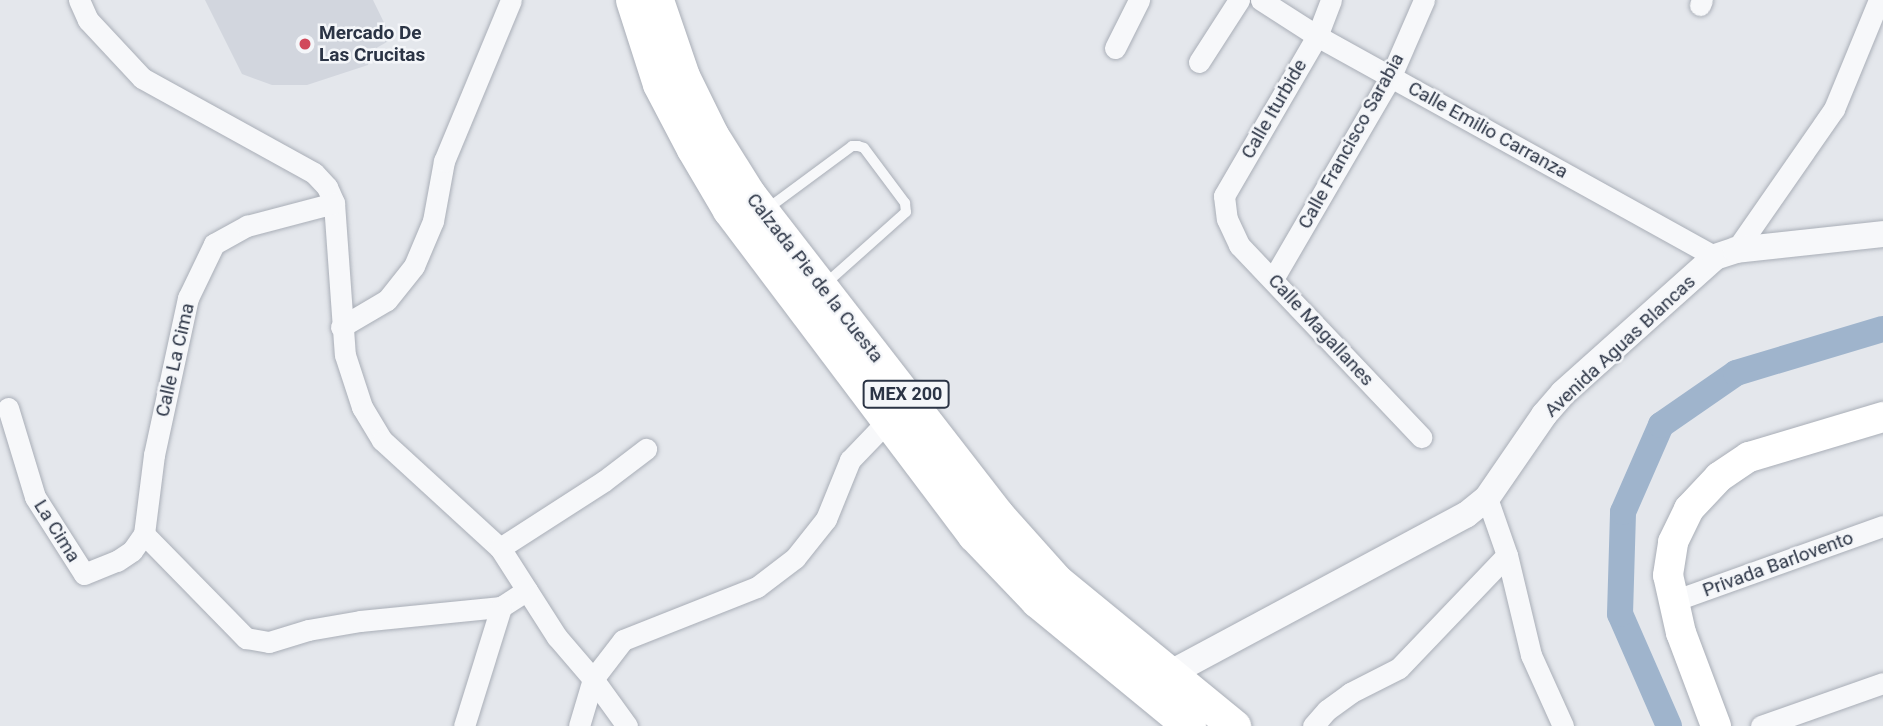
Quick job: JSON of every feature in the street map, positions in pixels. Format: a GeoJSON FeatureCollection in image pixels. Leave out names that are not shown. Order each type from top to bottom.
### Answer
{"type":"FeatureCollection","features":[{"type":"Feature","properties":{"kind":"main road","name":"Calzada Pie de la Cuesta"},"geometry":{"type":"LineString","coordinates":[[632,0],[659,84],[729,210],[821,286],[974,535],[1037,601],[1189,726]]}},
{"type":"Feature","properties":{"kind":"main road","name":"Calzada Pie de la Cuesta"},"geometry":{"type":"LineString","coordinates":[[657,0],[683,76],[712,135],[763,211],[778,253],[898,410],[1057,581],[1234,726]]}},
{"type":"Feature","properties":{"kind":"main road"},"geometry":{"type":"LineString","coordinates":[[1716,726],[1681,633],[1668,575],[1674,542],[1689,509],[1719,477],[1749,457],[1883,417]]}},
{"type":"Feature","properties":{"kind":"street"},"geometry":{"type":"LineString","coordinates":[[79,0],[88,20],[142,78],[314,173],[327,187],[334,203],[345,355],[362,407],[382,440],[500,548],[557,637],[593,679],[627,726]]}},
{"type":"Feature","properties":{"kind":"street"},"geometry":{"type":"LineString","coordinates":[[341,327],[387,300],[414,266],[433,221],[444,161],[511,0]]}},
{"type":"Feature","properties":{"kind":"street"},"geometry":{"type":"LineString","coordinates":[[1115,48],[1139,0]]}},
{"type":"Feature","properties":{"kind":"street"},"geometry":{"type":"LineString","coordinates":[[1199,62],[1239,0]]}},
{"type":"Feature","properties":{"kind":"street","name":"Calle Emilio Carranza"},"geometry":{"type":"LineString","coordinates":[[1261,0],[1317,36],[1726,253]]}},
{"type":"Feature","properties":{"kind":"street","name":"Calle Iturbide"},"geometry":{"type":"LineString","coordinates":[[1227,219],[1224,196],[1317,36],[1331,0]]}},
{"type":"Feature","properties":{"kind":"street","name":"Calle Francisco Sarabia"},"geometry":{"type":"LineString","coordinates":[[1273,279],[1391,76],[1424,0]]}},
{"type":"Feature","properties":{"kind":"street","name":"Avenida Aguas Blancas"},"geometry":{"type":"LineString","coordinates":[[1169,674],[1466,515],[1487,498],[1544,415],[1563,393],[1726,253],[1834,109],[1879,0]]}},
{"type":"Feature","properties":{"kind":"street","name":"Calle La Cima"},"geometry":{"type":"LineString","coordinates":[[144,534],[154,455],[188,298],[214,244],[247,226],[334,203]]}},
{"type":"Feature","properties":{"kind":"street","name":"Calle Magallanes"},"geometry":{"type":"LineString","coordinates":[[1227,219],[1238,245],[1421,437]]}},
{"type":"Feature","properties":{"kind":"street"},"geometry":{"type":"LineString","coordinates":[[1726,253],[1883,234]]}},
{"type":"Feature","properties":{"kind":"street","name":"La Cima"},"geometry":{"type":"LineString","coordinates":[[8,408],[35,498],[84,574],[117,561],[132,551],[144,534]]}},
{"type":"Feature","properties":{"kind":"street"},"geometry":{"type":"LineString","coordinates":[[579,726],[593,679],[623,640],[757,587],[795,558],[826,519],[850,460],[898,410]]}},
{"type":"Feature","properties":{"kind":"street"},"geometry":{"type":"LineString","coordinates":[[500,548],[604,481],[646,449]]}},
{"type":"Feature","properties":{"kind":"street"},"geometry":{"type":"LineString","coordinates":[[1487,498],[1507,555],[1531,655],[1563,726]]}},
{"type":"Feature","properties":{"kind":"street","name":"Privada Barlovento"},"geometry":{"type":"LineString","coordinates":[[1673,601],[1883,526]]}},
{"type":"Feature","properties":{"kind":"street"},"geometry":{"type":"LineString","coordinates":[[144,534],[246,638],[269,642],[308,629],[360,621],[501,607],[527,590]]}},
{"type":"Feature","properties":{"kind":"street"},"geometry":{"type":"LineString","coordinates":[[1313,726],[1326,710],[1350,693],[1399,668],[1507,555]]}},
{"type":"Feature","properties":{"kind":"street"},"geometry":{"type":"LineString","coordinates":[[464,726],[501,607]]}},
{"type":"Feature","properties":{"kind":"street"},"geometry":{"type":"LineString","coordinates":[[1761,726],[1883,683]]}},
{"type":"Feature","properties":{"kind":"lane"},"geometry":{"type":"LineString","coordinates":[[763,211],[852,146],[863,148],[905,203],[906,212],[821,286]]}},
{"type":"Feature","properties":{"kind":"shaded area","name":"Mercado De Las Crucitas"},"geometry":{"type":"Polygon","coordinates":[[[205,0],[373,0],[392,39],[373,50],[368,65],[307,85],[272,85],[242,74],[205,0]]]}},
{"type":"Feature","properties":{"kind":"waterway"},"geometry":{"type":"LineString","coordinates":[[1669,726],[1620,614],[1623,512],[1661,425],[1736,373],[1883,329]]}},
{"type":"Feature","properties":{"kind":"place","name":"Mercado De Las Crucitas"},"geometry":{"type":"Point","coordinates":[305,44]}}]}
